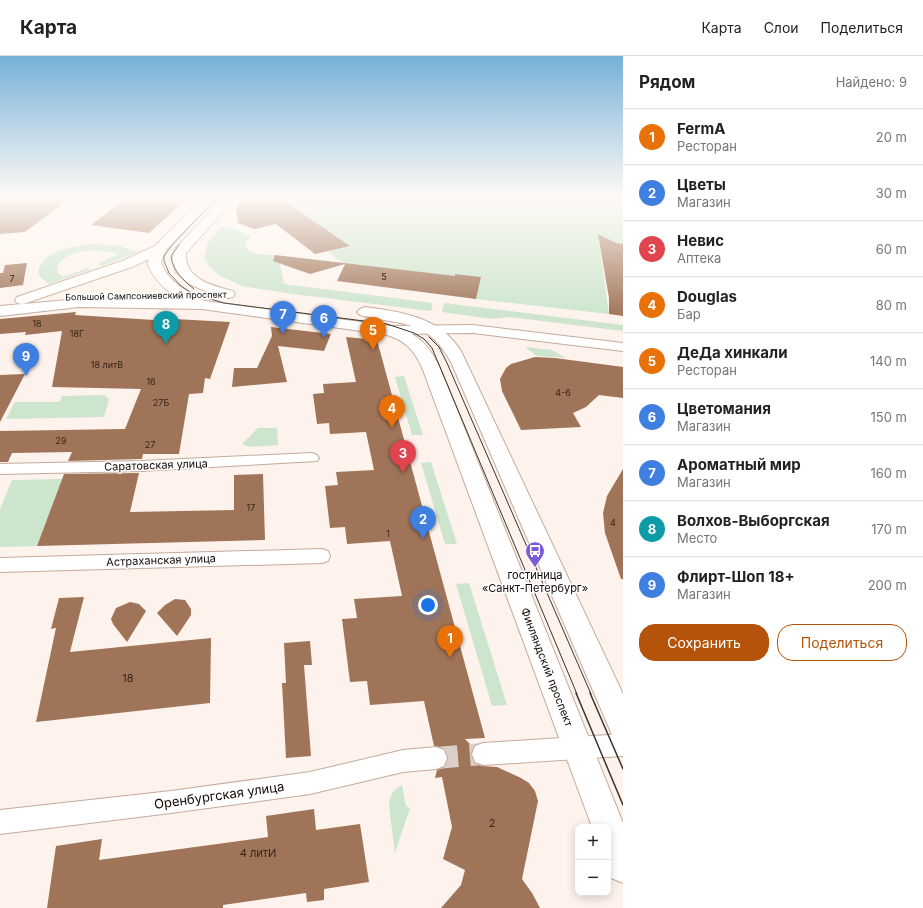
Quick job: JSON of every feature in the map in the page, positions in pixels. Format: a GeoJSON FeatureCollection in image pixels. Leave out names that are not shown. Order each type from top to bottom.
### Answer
{"type":"FeatureCollection","features":[{"type":"Feature","properties":{"kind":"main road"},"geometry":{"type":"LineString","coordinates":[[172,237],[160,249],[155,259],[155,267],[167,282],[186,296],[202,305]]}},
{"type":"Feature","properties":{"kind":"main road"},"geometry":{"type":"LineString","coordinates":[[193,237],[180,252],[179,263],[197,284],[207,289],[228,294]]}},
{"type":"Feature","properties":{"kind":"main road"},"geometry":{"type":"LineString","coordinates":[[7,303],[127,264],[160,249]]}},
{"type":"Feature","properties":{"kind":"main road"},"geometry":{"type":"LineString","coordinates":[[165,304],[186,296],[197,284]]}},
{"type":"Feature","properties":{"kind":"main road","name":"Большой Сампсониевский проспект"},"geometry":{"type":"LineString","coordinates":[[7,303],[82,296],[186,296],[228,294],[396,316],[432,329]]}},
{"type":"Feature","properties":{"kind":"main road","name":"Большой Сампсониевский проспект"},"geometry":{"type":"LineString","coordinates":[[0,311],[79,303],[202,305],[392,330],[411,339]]}},
{"type":"Feature","properties":{"kind":"main road"},"geometry":{"type":"LineString","coordinates":[[432,329],[447,342],[459,362],[623,727]]}},
{"type":"Feature","properties":{"kind":"main road","name":"Финляндский проспект"},"geometry":{"type":"LineString","coordinates":[[411,339],[423,350],[623,866]]}},
{"type":"Feature","properties":{"kind":"street"},"geometry":{"type":"LineString","coordinates":[[392,330],[432,329],[449,323],[496,324],[623,339]]}},
{"type":"Feature","properties":{"kind":"street"},"geometry":{"type":"LineString","coordinates":[[423,350],[432,329]]}},
{"type":"Feature","properties":{"kind":"street","name":"Большой Сампсониевский проспект"},"geometry":{"type":"LineString","coordinates":[[432,329],[496,331],[623,347]]}},
{"type":"Feature","properties":{"kind":"street","name":"Саратовская улица"},"geometry":{"type":"LineString","coordinates":[[0,469],[141,466],[312,458]]}},
{"type":"Feature","properties":{"kind":"street","name":"Астраханская улица"},"geometry":{"type":"LineString","coordinates":[[0,565],[322,556]]}},
{"type":"Feature","properties":{"kind":"street"},"geometry":{"type":"LineString","coordinates":[[483,754],[623,745]]}},
{"type":"Feature","properties":{"kind":"street","name":"Оренбургская улица"},"geometry":{"type":"LineString","coordinates":[[0,822],[171,802],[310,783],[403,761],[436,758]]}},
{"type":"Feature","properties":{"kind":"green space"},"geometry":{"type":"Polygon","coordinates":[[[213,237],[250,237],[245,245],[250,251],[259,254],[278,255],[284,284],[433,303],[431,311],[293,294],[242,286],[219,275],[209,266],[204,258],[208,242],[213,237]]]}},
{"type":"Feature","properties":{"kind":"green space"},"geometry":{"type":"Polygon","coordinates":[[[329,237],[623,237],[623,244],[599,242],[609,314],[476,299],[481,277],[456,274],[452,286],[343,263],[327,251],[349,246],[329,237]]]}},
{"type":"Feature","properties":{"kind":"green space"},"geometry":{"type":"Polygon","coordinates":[[[93,244],[119,246],[138,252],[101,266],[98,264],[118,254],[94,250],[76,253],[68,256],[62,261],[57,267],[58,273],[63,277],[88,268],[90,270],[49,284],[40,277],[38,272],[41,265],[53,254],[60,250],[93,244]]]}},
{"type":"Feature","properties":{"kind":"green space"},"geometry":{"type":"Polygon","coordinates":[[[444,303],[623,325],[623,331],[510,317],[493,319],[442,312],[444,303]]]}},
{"type":"Feature","properties":{"kind":"green space"},"geometry":{"type":"Polygon","coordinates":[[[525,347],[552,350],[566,358],[537,356],[525,347]]]}},
{"type":"Feature","properties":{"kind":"green space"},"geometry":{"type":"Polygon","coordinates":[[[404,376],[423,435],[412,435],[395,377],[404,376]]]}},
{"type":"Feature","properties":{"kind":"green space"},"geometry":{"type":"Polygon","coordinates":[[[104,395],[109,399],[104,417],[6,419],[15,402],[59,402],[62,396],[104,395]]]}},
{"type":"Feature","properties":{"kind":"green space"},"geometry":{"type":"Polygon","coordinates":[[[258,428],[277,428],[278,445],[249,447],[242,444],[258,428]]]}},
{"type":"Feature","properties":{"kind":"green space"},"geometry":{"type":"Polygon","coordinates":[[[431,462],[457,544],[445,544],[421,463],[431,462]]]}},
{"type":"Feature","properties":{"kind":"green space"},"geometry":{"type":"Polygon","coordinates":[[[62,479],[37,546],[0,547],[0,509],[12,480],[62,479]]]}},
{"type":"Feature","properties":{"kind":"green space"},"geometry":{"type":"Polygon","coordinates":[[[469,583],[507,705],[492,706],[456,584],[469,583]]]}},
{"type":"Feature","properties":{"kind":"green space"},"geometry":{"type":"Polygon","coordinates":[[[402,785],[406,806],[410,808],[395,853],[389,807],[392,794],[402,785]]]}},
{"type":"Feature","properties":{"kind":"building"},"geometry":{"type":"Polygon","coordinates":[[[293,237],[336,237],[350,246],[315,254],[293,237]]]}},
{"type":"Feature","properties":{"kind":"building"},"geometry":{"type":"Polygon","coordinates":[[[598,237],[604,237],[616,243],[623,244],[623,316],[609,314],[609,298],[598,237]]]}},
{"type":"Feature","properties":{"kind":"building"},"geometry":{"type":"Polygon","coordinates":[[[275,255],[455,276],[455,274],[481,277],[476,299],[337,281],[345,264],[310,274],[273,261],[275,255]]]}},
{"type":"Feature","properties":{"kind":"building"},"geometry":{"type":"Polygon","coordinates":[[[27,263],[23,285],[0,288],[0,273],[3,273],[5,265],[27,263]]]}},
{"type":"Feature","properties":{"kind":"building"},"geometry":{"type":"Polygon","coordinates":[[[76,312],[75,315],[154,320],[155,318],[230,322],[210,379],[205,378],[203,393],[189,394],[179,454],[143,454],[142,459],[68,461],[72,452],[12,453],[8,462],[0,462],[0,431],[125,429],[141,389],[52,387],[62,331],[25,335],[26,332],[0,334],[0,319],[76,312]]]}},
{"type":"Feature","properties":{"kind":"building"},"geometry":{"type":"Polygon","coordinates":[[[271,327],[331,334],[324,351],[278,346],[287,382],[232,387],[234,368],[257,368],[272,336],[271,327]]]}},
{"type":"Feature","properties":{"kind":"building"},"geometry":{"type":"Polygon","coordinates":[[[346,337],[377,340],[485,738],[465,739],[473,747],[471,755],[474,763],[482,766],[497,767],[521,778],[529,783],[535,791],[538,801],[522,879],[540,908],[441,908],[461,885],[465,870],[443,859],[452,827],[442,777],[435,778],[437,770],[445,767],[448,759],[445,749],[434,746],[424,701],[370,705],[367,681],[350,682],[342,619],[357,618],[354,599],[402,596],[390,541],[347,544],[345,527],[330,528],[325,486],[338,485],[336,472],[374,470],[366,432],[330,434],[329,423],[317,424],[313,394],[324,393],[323,384],[356,382],[346,337]]]}},
{"type":"Feature","properties":{"kind":"building"},"geometry":{"type":"Polygon","coordinates":[[[535,357],[555,358],[623,367],[623,398],[599,395],[586,407],[573,413],[581,427],[521,430],[502,391],[500,379],[506,368],[511,364],[535,357]]]}},
{"type":"Feature","properties":{"kind":"building"},"geometry":{"type":"Polygon","coordinates":[[[25,374],[0,422],[0,375],[25,374]]]}},
{"type":"Feature","properties":{"kind":"building"},"geometry":{"type":"Polygon","coordinates":[[[623,469],[623,579],[621,579],[605,533],[603,513],[607,496],[623,469]]]}},
{"type":"Feature","properties":{"kind":"building"},"geometry":{"type":"Polygon","coordinates":[[[139,473],[130,512],[234,510],[234,475],[263,474],[265,540],[37,546],[64,474],[139,473]]]}},
{"type":"Feature","properties":{"kind":"building"},"geometry":{"type":"Polygon","coordinates":[[[84,597],[70,652],[211,638],[210,703],[36,722],[56,628],[51,629],[59,598],[84,597]]]}},
{"type":"Feature","properties":{"kind":"building"},"geometry":{"type":"Polygon","coordinates":[[[175,599],[185,600],[191,609],[191,615],[177,636],[157,613],[165,605],[175,599]]]}},
{"type":"Feature","properties":{"kind":"building"},"geometry":{"type":"Polygon","coordinates":[[[130,602],[139,604],[146,611],[127,642],[113,624],[111,619],[116,608],[130,602]]]}},
{"type":"Feature","properties":{"kind":"building"},"geometry":{"type":"Polygon","coordinates":[[[310,641],[312,665],[304,665],[311,756],[286,758],[282,683],[286,683],[284,643],[310,641]]]}},
{"type":"Feature","properties":{"kind":"building"},"geometry":{"type":"Polygon","coordinates":[[[314,809],[316,830],[360,824],[369,882],[324,889],[324,900],[307,902],[306,893],[223,905],[223,908],[47,908],[56,846],[102,839],[99,860],[268,837],[266,816],[314,809]]]}},
{"type":"Feature","properties":{"kind":"tunnel"},"geometry":{"type":"LineString","coordinates":[[436,758],[483,754]]}},
{"type":"Feature","properties":{"kind":"tram line"},"geometry":{"type":"LineString","coordinates":[[180,237],[164,256],[164,261],[169,273],[181,286],[193,294],[224,303],[387,324],[414,333],[424,339],[432,348],[577,694]]}},
{"type":"Feature","properties":{"kind":"tram line"},"geometry":{"type":"LineString","coordinates":[[179,245],[171,256],[172,261],[179,275],[194,289]]}},
{"type":"Feature","properties":{"kind":"tram line"},"geometry":{"type":"LineString","coordinates":[[429,337],[439,347],[447,363],[591,694]]}},
{"type":"Feature","properties":{"kind":"tram line"},"geometry":{"type":"LineString","coordinates":[[576,693],[623,805]]}},
{"type":"Feature","properties":{"kind":"tram line"},"geometry":{"type":"LineString","coordinates":[[590,693],[623,769]]}},
{"type":"Feature","properties":{"kind":"place","name":"Ароматный мир"},"geometry":{"type":"Point","coordinates":[283,334]}},
{"type":"Feature","properties":{"kind":"place","name":"Цветомания"},"geometry":{"type":"Point","coordinates":[324,338]}},
{"type":"Feature","properties":{"kind":"place","name":"Волхов-Выборгская"},"geometry":{"type":"Point","coordinates":[166,344]}},
{"type":"Feature","properties":{"kind":"place","name":"ДеДа хинкали"},"geometry":{"type":"Point","coordinates":[373,350]}},
{"type":"Feature","properties":{"kind":"place","name":"Флирт-Шоп 18+"},"geometry":{"type":"Point","coordinates":[26,376]}},
{"type":"Feature","properties":{"kind":"place","name":"Douglas"},"geometry":{"type":"Point","coordinates":[392,428]}},
{"type":"Feature","properties":{"kind":"place","name":"Невис"},"geometry":{"type":"Point","coordinates":[403,473]}},
{"type":"Feature","properties":{"kind":"place","name":"Цветы"},"geometry":{"type":"Point","coordinates":[423,539]}},
{"type":"Feature","properties":{"kind":"place","name":"гостиница «Санкт-Петербург»"},"geometry":{"type":"Point","coordinates":[535,568]}},
{"type":"Feature","properties":{"kind":"place","name":"FermA"},"geometry":{"type":"Point","coordinates":[450,658]}}]}
